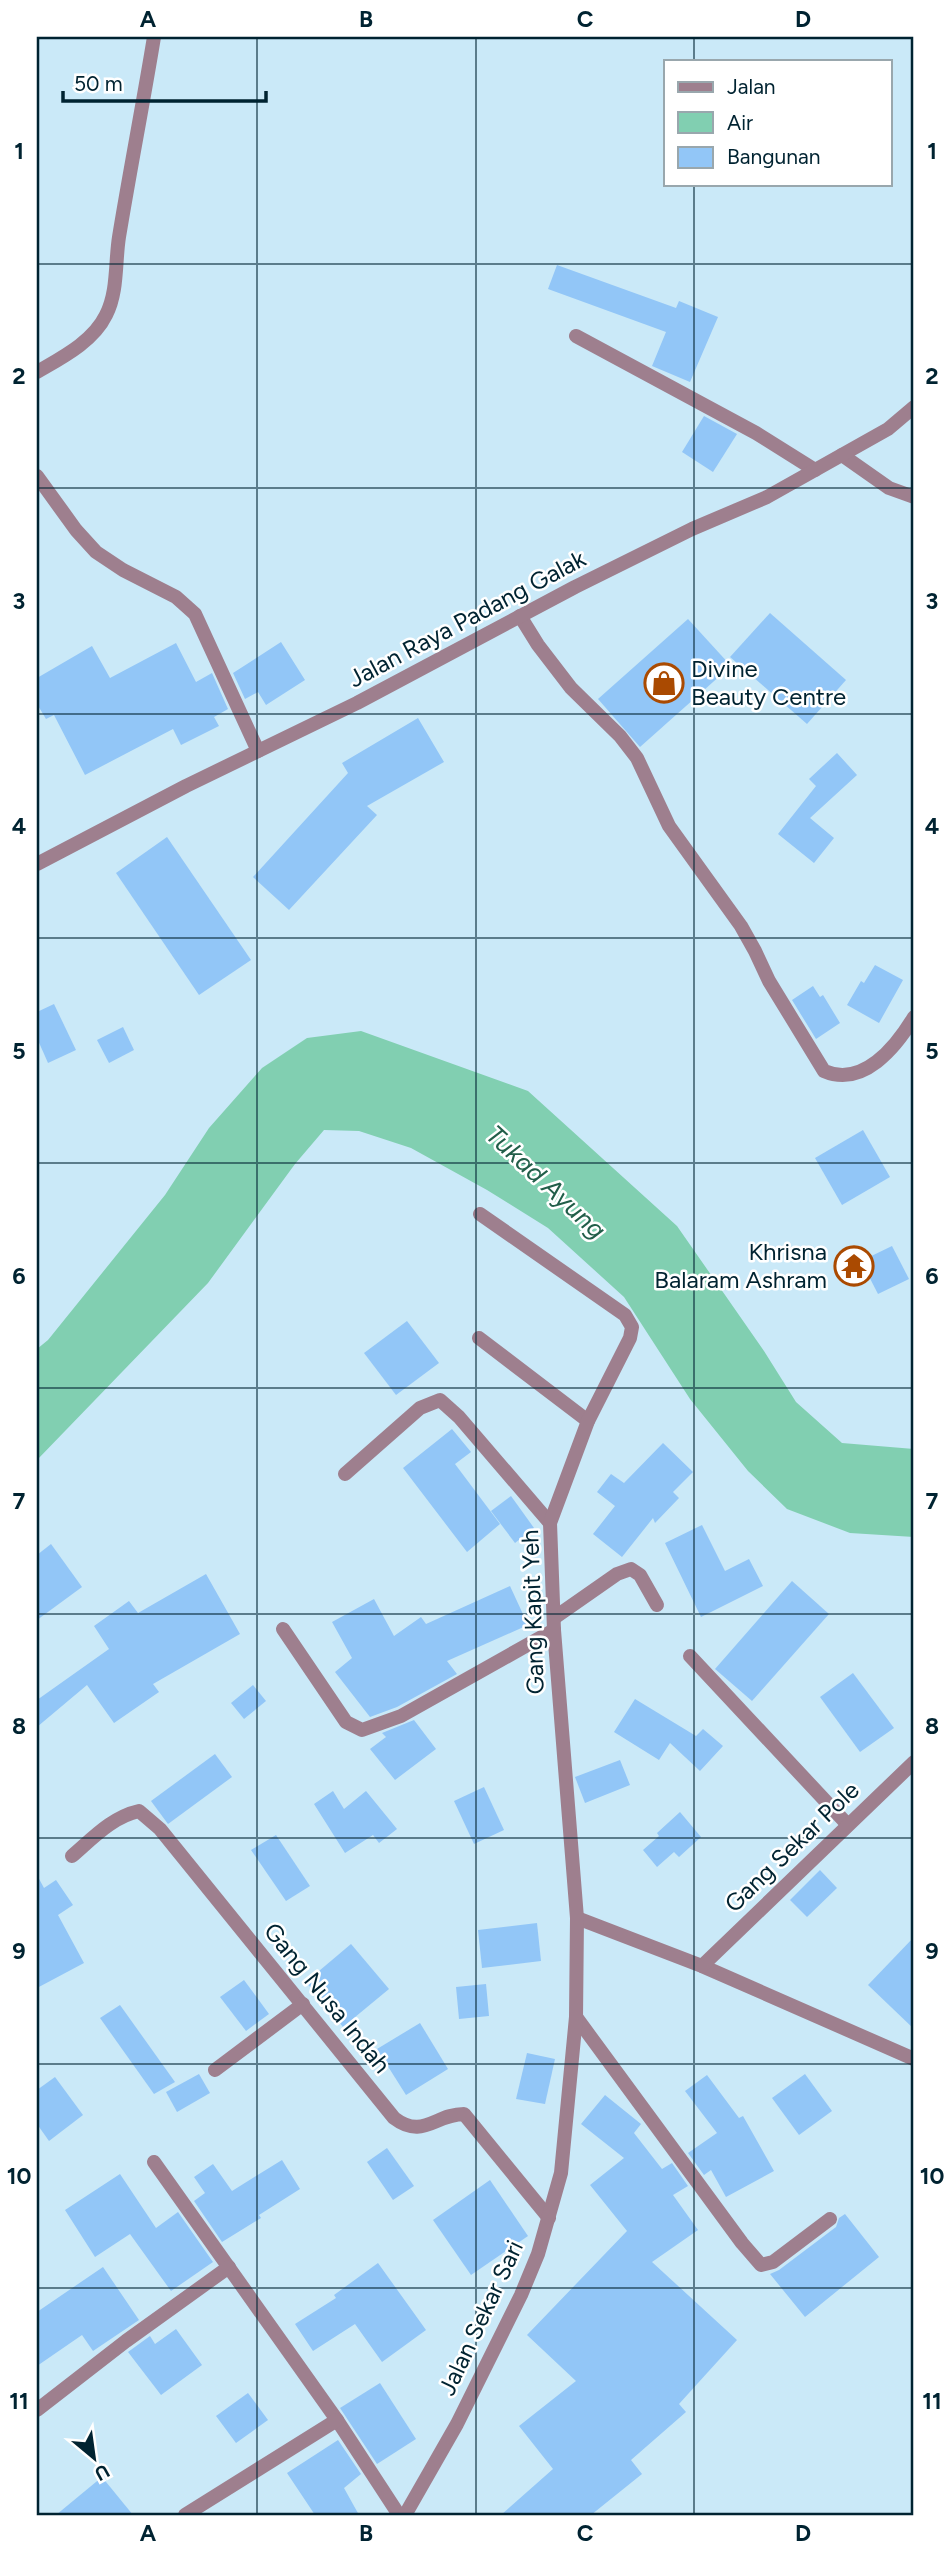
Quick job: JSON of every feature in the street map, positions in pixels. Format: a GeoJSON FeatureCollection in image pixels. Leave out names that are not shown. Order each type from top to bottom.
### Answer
{"type":"FeatureCollection","features":[{"type":"Feature","properties":{"kind":"street"},"geometry":{"type":"LineString","coordinates":[[37,372],[89,337],[105,317],[112,299],[118,241],[154,37]]}},
{"type":"Feature","properties":{"kind":"street"},"geometry":{"type":"LineString","coordinates":[[576,336],[756,433],[816,470]]}},
{"type":"Feature","properties":{"kind":"street","name":"Jalan Raya Padang Galak"},"geometry":{"type":"LineString","coordinates":[[37,864],[358,703],[520,616],[692,529],[767,497],[888,429],[914,407]]}},
{"type":"Feature","properties":{"kind":"street"},"geometry":{"type":"LineString","coordinates":[[842,455],[889,488],[914,497]]}},
{"type":"Feature","properties":{"kind":"street"},"geometry":{"type":"LineString","coordinates":[[37,476],[76,530],[96,552],[123,570],[176,597],[195,614],[258,751]]}},
{"type":"Feature","properties":{"kind":"street"},"geometry":{"type":"LineString","coordinates":[[520,616],[571,688],[620,736],[637,758],[669,825],[741,926],[769,981],[824,1071],[834,1076],[863,1070],[894,1047],[914,1017]]}},
{"type":"Feature","properties":{"kind":"street","name":"Gang Kapit Yeh"},"geometry":{"type":"LineString","coordinates":[[480,1214],[625,1315],[632,1327],[630,1338],[588,1421],[550,1523],[554,1624],[577,1917]]}},
{"type":"Feature","properties":{"kind":"street"},"geometry":{"type":"LineString","coordinates":[[479,1338],[588,1421]]}},
{"type":"Feature","properties":{"kind":"street"},"geometry":{"type":"LineString","coordinates":[[345,1474],[420,1408],[440,1400],[459,1416],[550,1523]]}},
{"type":"Feature","properties":{"kind":"street"},"geometry":{"type":"LineString","coordinates":[[283,1629],[346,1722],[362,1730],[401,1716],[554,1624],[617,1574],[631,1569],[639,1575],[657,1605]]}},
{"type":"Feature","properties":{"kind":"street"},"geometry":{"type":"LineString","coordinates":[[690,1656],[847,1824]]}},
{"type":"Feature","properties":{"kind":"street","name":"Gang Sekar Pole"},"geometry":{"type":"LineString","coordinates":[[702,1966],[914,1762]]}},
{"type":"Feature","properties":{"kind":"street","name":"Gang Nusa Indah"},"geometry":{"type":"LineString","coordinates":[[72,1856],[112,1822],[139,1811],[160,1829],[394,2118],[406,2127],[418,2128],[455,2114],[464,2114],[549,2218]]}},
{"type":"Feature","properties":{"kind":"street"},"geometry":{"type":"LineString","coordinates":[[577,1917],[702,1966],[914,2059]]}},
{"type":"Feature","properties":{"kind":"street","name":"Jalan Sekar Sari"},"geometry":{"type":"LineString","coordinates":[[405,2515],[457,2424],[521,2295],[538,2255],[549,2218],[561,2173],[576,2017],[577,1917]]}},
{"type":"Feature","properties":{"kind":"street"},"geometry":{"type":"LineString","coordinates":[[215,2070],[303,2004]]}},
{"type":"Feature","properties":{"kind":"street"},"geometry":{"type":"LineString","coordinates":[[576,2017],[741,2243],[761,2265],[773,2262],[830,2219]]}},
{"type":"Feature","properties":{"kind":"street"},"geometry":{"type":"LineString","coordinates":[[154,2162],[337,2420],[399,2515]]}},
{"type":"Feature","properties":{"kind":"street"},"geometry":{"type":"LineString","coordinates":[[37,2410],[126,2341],[229,2267]]}},
{"type":"Feature","properties":{"kind":"street"},"geometry":{"type":"LineString","coordinates":[[185,2515],[337,2420]]}},
{"type":"Feature","properties":{"kind":"water","name":"Tukad Ayung"},"geometry":{"type":"Polygon","coordinates":[[[361,1031],[528,1091],[677,1226],[796,1402],[842,1443],[914,1449],[914,1537],[850,1533],[787,1509],[748,1471],[690,1399],[624,1297],[548,1228],[411,1148],[359,1131],[324,1130],[295,1164],[208,1283],[37,1460],[37,1349],[48,1340],[165,1195],[209,1128],[262,1068],[307,1038],[361,1031]]]}},
{"type":"Feature","properties":{"kind":"building"},"geometry":{"type":"Polygon","coordinates":[[[557,265],[676,308],[679,301],[718,317],[690,382],[652,366],[666,332],[548,289],[557,265]]]}},
{"type":"Feature","properties":{"kind":"building"},"geometry":{"type":"Polygon","coordinates":[[[704,416],[737,434],[713,472],[682,452],[704,416]]]}},
{"type":"Feature","properties":{"kind":"building"},"geometry":{"type":"Polygon","coordinates":[[[770,613],[846,680],[807,724],[730,657],[770,613]]]}},
{"type":"Feature","properties":{"kind":"building","name":"Divine Beauty Centre"},"geometry":{"type":"Polygon","coordinates":[[[688,619],[731,666],[640,747],[598,699],[688,619]]]}},
{"type":"Feature","properties":{"kind":"building"},"geometry":{"type":"Polygon","coordinates":[[[281,642],[305,680],[266,705],[258,692],[245,699],[233,673],[281,642]]]}},
{"type":"Feature","properties":{"kind":"building"},"geometry":{"type":"Polygon","coordinates":[[[176,643],[196,682],[212,673],[228,709],[214,717],[219,726],[181,745],[173,729],[85,775],[54,715],[46,719],[37,704],[37,678],[92,646],[110,678],[176,643]]]}},
{"type":"Feature","properties":{"kind":"building"},"geometry":{"type":"Polygon","coordinates":[[[418,718],[444,762],[367,806],[377,815],[289,910],[253,877],[348,773],[342,763],[418,718]]]}},
{"type":"Feature","properties":{"kind":"building"},"geometry":{"type":"Polygon","coordinates":[[[837,753],[857,775],[810,818],[834,838],[814,863],[778,834],[816,786],[809,779],[837,753]]]}},
{"type":"Feature","properties":{"kind":"building"},"geometry":{"type":"Polygon","coordinates":[[[167,837],[251,960],[199,995],[116,873],[167,837]]]}},
{"type":"Feature","properties":{"kind":"building"},"geometry":{"type":"Polygon","coordinates":[[[875,965],[903,980],[879,1023],[847,1005],[861,981],[864,983],[875,965]]]}},
{"type":"Feature","properties":{"kind":"building"},"geometry":{"type":"Polygon","coordinates":[[[813,986],[820,997],[823,995],[840,1023],[816,1039],[792,1000],[813,986]]]}},
{"type":"Feature","properties":{"kind":"building"},"geometry":{"type":"Polygon","coordinates":[[[54,1004],[76,1050],[48,1063],[37,1038],[37,1012],[54,1004]]]}},
{"type":"Feature","properties":{"kind":"building"},"geometry":{"type":"Polygon","coordinates":[[[123,1027],[134,1050],[109,1063],[97,1040],[123,1027]]]}},
{"type":"Feature","properties":{"kind":"building"},"geometry":{"type":"Polygon","coordinates":[[[863,1130],[890,1177],[842,1205],[815,1158],[863,1130]]]}},
{"type":"Feature","properties":{"kind":"building"},"geometry":{"type":"Polygon","coordinates":[[[892,1246],[909,1279],[878,1294],[861,1261],[892,1246]]]}},
{"type":"Feature","properties":{"kind":"building"},"geometry":{"type":"Polygon","coordinates":[[[407,1321],[439,1363],[396,1395],[364,1353],[407,1321]]]}},
{"type":"Feature","properties":{"kind":"building"},"geometry":{"type":"Polygon","coordinates":[[[452,1429],[471,1452],[455,1464],[500,1524],[467,1552],[403,1468],[452,1429]]]}},
{"type":"Feature","properties":{"kind":"building"},"geometry":{"type":"Polygon","coordinates":[[[663,1443],[693,1472],[673,1492],[679,1498],[655,1523],[653,1518],[622,1557],[593,1534],[615,1506],[597,1492],[611,1474],[624,1483],[663,1443]]]}},
{"type":"Feature","properties":{"kind":"building"},"geometry":{"type":"Polygon","coordinates":[[[511,1496],[534,1528],[515,1543],[491,1511],[511,1496]]]}},
{"type":"Feature","properties":{"kind":"building"},"geometry":{"type":"Polygon","coordinates":[[[702,1525],[725,1571],[749,1559],[763,1586],[701,1617],[665,1543],[702,1525]]]}},
{"type":"Feature","properties":{"kind":"building"},"geometry":{"type":"Polygon","coordinates":[[[51,1544],[82,1587],[37,1620],[37,1555],[51,1544]]]}},
{"type":"Feature","properties":{"kind":"building"},"geometry":{"type":"Polygon","coordinates":[[[206,1574],[240,1634],[153,1684],[159,1692],[114,1723],[87,1685],[37,1727],[37,1700],[109,1649],[94,1626],[129,1601],[138,1613],[206,1574]]]}},
{"type":"Feature","properties":{"kind":"building"},"geometry":{"type":"Polygon","coordinates":[[[792,1581],[829,1614],[752,1701],[715,1669],[792,1581]]]}},
{"type":"Feature","properties":{"kind":"building"},"geometry":{"type":"Polygon","coordinates":[[[510,1586],[528,1625],[447,1661],[457,1674],[397,1707],[370,1717],[335,1672],[352,1658],[332,1622],[374,1599],[394,1636],[421,1617],[426,1624],[510,1586]]]}},
{"type":"Feature","properties":{"kind":"building"},"geometry":{"type":"Polygon","coordinates":[[[853,1673],[894,1728],[860,1752],[820,1697],[853,1673]]]}},
{"type":"Feature","properties":{"kind":"building"},"geometry":{"type":"Polygon","coordinates":[[[253,1685],[266,1701],[244,1719],[231,1703],[253,1685]]]}},
{"type":"Feature","properties":{"kind":"building"},"geometry":{"type":"Polygon","coordinates":[[[635,1699],[696,1736],[703,1729],[723,1746],[700,1771],[670,1743],[659,1760],[614,1732],[635,1699]]]}},
{"type":"Feature","properties":{"kind":"building"},"geometry":{"type":"Polygon","coordinates":[[[414,1720],[436,1749],[395,1780],[370,1749],[386,1737],[382,1733],[414,1720]]]}},
{"type":"Feature","properties":{"kind":"building"},"geometry":{"type":"Polygon","coordinates":[[[215,1754],[232,1777],[168,1824],[151,1801],[215,1754]]]}},
{"type":"Feature","properties":{"kind":"building"},"geometry":{"type":"Polygon","coordinates":[[[620,1760],[630,1785],[585,1803],[575,1777],[620,1760]]]}},
{"type":"Feature","properties":{"kind":"building"},"geometry":{"type":"Polygon","coordinates":[[[484,1787],[504,1830],[474,1844],[454,1801],[484,1787]]]}},
{"type":"Feature","properties":{"kind":"building"},"geometry":{"type":"Polygon","coordinates":[[[333,1791],[344,1809],[366,1791],[397,1829],[379,1843],[373,1835],[345,1853],[314,1804],[333,1791]]]}},
{"type":"Feature","properties":{"kind":"building"},"geometry":{"type":"Polygon","coordinates":[[[680,1812],[701,1837],[679,1857],[674,1852],[657,1867],[643,1850],[680,1812]]]}},
{"type":"Feature","properties":{"kind":"building"},"geometry":{"type":"Polygon","coordinates":[[[276,1835],[310,1886],[286,1901],[251,1850],[276,1835]]]}},
{"type":"Feature","properties":{"kind":"building"},"geometry":{"type":"Polygon","coordinates":[[[820,1870],[837,1888],[807,1917],[790,1900],[820,1870]]]}},
{"type":"Feature","properties":{"kind":"building"},"geometry":{"type":"Polygon","coordinates":[[[37,1875],[44,1888],[56,1880],[73,1905],[58,1915],[84,1963],[37,1988],[37,1875]]]}},
{"type":"Feature","properties":{"kind":"building"},"geometry":{"type":"Polygon","coordinates":[[[537,1923],[541,1961],[482,1968],[478,1930],[537,1923]]]}},
{"type":"Feature","properties":{"kind":"building"},"geometry":{"type":"Polygon","coordinates":[[[914,1937],[914,2029],[868,1985],[914,1937]]]}},
{"type":"Feature","properties":{"kind":"building"},"geometry":{"type":"Polygon","coordinates":[[[351,1944],[389,1989],[343,2027],[306,1982],[351,1944]]]}},
{"type":"Feature","properties":{"kind":"building"},"geometry":{"type":"Polygon","coordinates":[[[244,1980],[269,2014],[246,2031],[220,1997],[244,1980]]]}},
{"type":"Feature","properties":{"kind":"building"},"geometry":{"type":"Polygon","coordinates":[[[486,1984],[489,2016],[459,2019],[456,1987],[486,1984]]]}},
{"type":"Feature","properties":{"kind":"building"},"geometry":{"type":"Polygon","coordinates":[[[120,2005],[175,2082],[154,2094],[100,2018],[120,2005]]]}},
{"type":"Feature","properties":{"kind":"building"},"geometry":{"type":"Polygon","coordinates":[[[420,2023],[448,2069],[406,2095],[377,2049],[420,2023]]]}},
{"type":"Feature","properties":{"kind":"building"},"geometry":{"type":"Polygon","coordinates":[[[527,2053],[555,2059],[545,2104],[516,2099],[527,2053]]]}},
{"type":"Feature","properties":{"kind":"building"},"geometry":{"type":"Polygon","coordinates":[[[199,2074],[210,2093],[177,2112],[166,2092],[199,2074]]]}},
{"type":"Feature","properties":{"kind":"building"},"geometry":{"type":"Polygon","coordinates":[[[805,2074],[832,2111],[799,2135],[772,2098],[805,2074]]]}},
{"type":"Feature","properties":{"kind":"building"},"geometry":{"type":"Polygon","coordinates":[[[707,2075],[739,2118],[743,2116],[774,2171],[726,2197],[711,2170],[704,2175],[688,2153],[717,2133],[685,2091],[707,2075]]]}},
{"type":"Feature","properties":{"kind":"building"},"geometry":{"type":"Polygon","coordinates":[[[55,2077],[83,2115],[49,2141],[37,2124],[37,2090],[55,2077]]]}},
{"type":"Feature","properties":{"kind":"building"},"geometry":{"type":"Polygon","coordinates":[[[605,2095],[641,2124],[634,2133],[662,2169],[672,2163],[688,2186],[673,2195],[698,2230],[652,2262],[737,2340],[679,2404],[686,2412],[631,2460],[642,2474],[591,2515],[501,2515],[553,2469],[519,2426],[576,2381],[527,2335],[627,2231],[590,2185],[624,2158],[581,2124],[605,2095]]]}},
{"type":"Feature","properties":{"kind":"building"},"geometry":{"type":"Polygon","coordinates":[[[387,2148],[414,2186],[393,2200],[367,2162],[387,2148]]]}},
{"type":"Feature","properties":{"kind":"building"},"geometry":{"type":"Polygon","coordinates":[[[282,2160],[300,2189],[222,2242],[194,2201],[205,2193],[194,2177],[213,2164],[232,2191],[282,2160]]]}},
{"type":"Feature","properties":{"kind":"building"},"geometry":{"type":"Polygon","coordinates":[[[120,2174],[156,2228],[178,2212],[213,2262],[171,2291],[130,2234],[95,2257],[65,2210],[120,2174]]]}},
{"type":"Feature","properties":{"kind":"building"},"geometry":{"type":"Polygon","coordinates":[[[490,2180],[528,2236],[471,2275],[433,2220],[490,2180]]]}},
{"type":"Feature","properties":{"kind":"building"},"geometry":{"type":"Polygon","coordinates":[[[845,2214],[879,2257],[805,2317],[770,2274],[836,2227],[839,2218],[845,2214]]]}},
{"type":"Feature","properties":{"kind":"building"},"geometry":{"type":"Polygon","coordinates":[[[378,2263],[426,2330],[382,2362],[355,2324],[313,2351],[295,2324],[336,2298],[334,2295],[378,2263]]]}},
{"type":"Feature","properties":{"kind":"building"},"geometry":{"type":"Polygon","coordinates":[[[103,2267],[139,2320],[93,2351],[82,2335],[37,2366],[37,2312],[103,2267]]]}},
{"type":"Feature","properties":{"kind":"building"},"geometry":{"type":"Polygon","coordinates":[[[176,2329],[202,2365],[161,2395],[128,2352],[150,2336],[155,2344],[176,2329]]]}},
{"type":"Feature","properties":{"kind":"building"},"geometry":{"type":"Polygon","coordinates":[[[380,2383],[416,2439],[377,2464],[340,2408],[380,2383]]]}},
{"type":"Feature","properties":{"kind":"building"},"geometry":{"type":"Polygon","coordinates":[[[248,2393],[268,2420],[236,2443],[216,2416],[248,2393]]]}},
{"type":"Feature","properties":{"kind":"building"},"geometry":{"type":"Polygon","coordinates":[[[338,2440],[361,2474],[344,2488],[359,2515],[315,2515],[287,2473],[338,2440]]]}},
{"type":"Feature","properties":{"kind":"building"},"geometry":{"type":"Polygon","coordinates":[[[102,2477],[133,2515],[56,2515],[102,2477]]]}},
{"type":"Feature","properties":{"kind":"place","name":"Divine Beauty Centre"},"geometry":{"type":"Point","coordinates":[664,683]}},
{"type":"Feature","properties":{"kind":"place","name":"Khrisna Balaram Ashram"},"geometry":{"type":"Point","coordinates":[854,1266]}}]}
